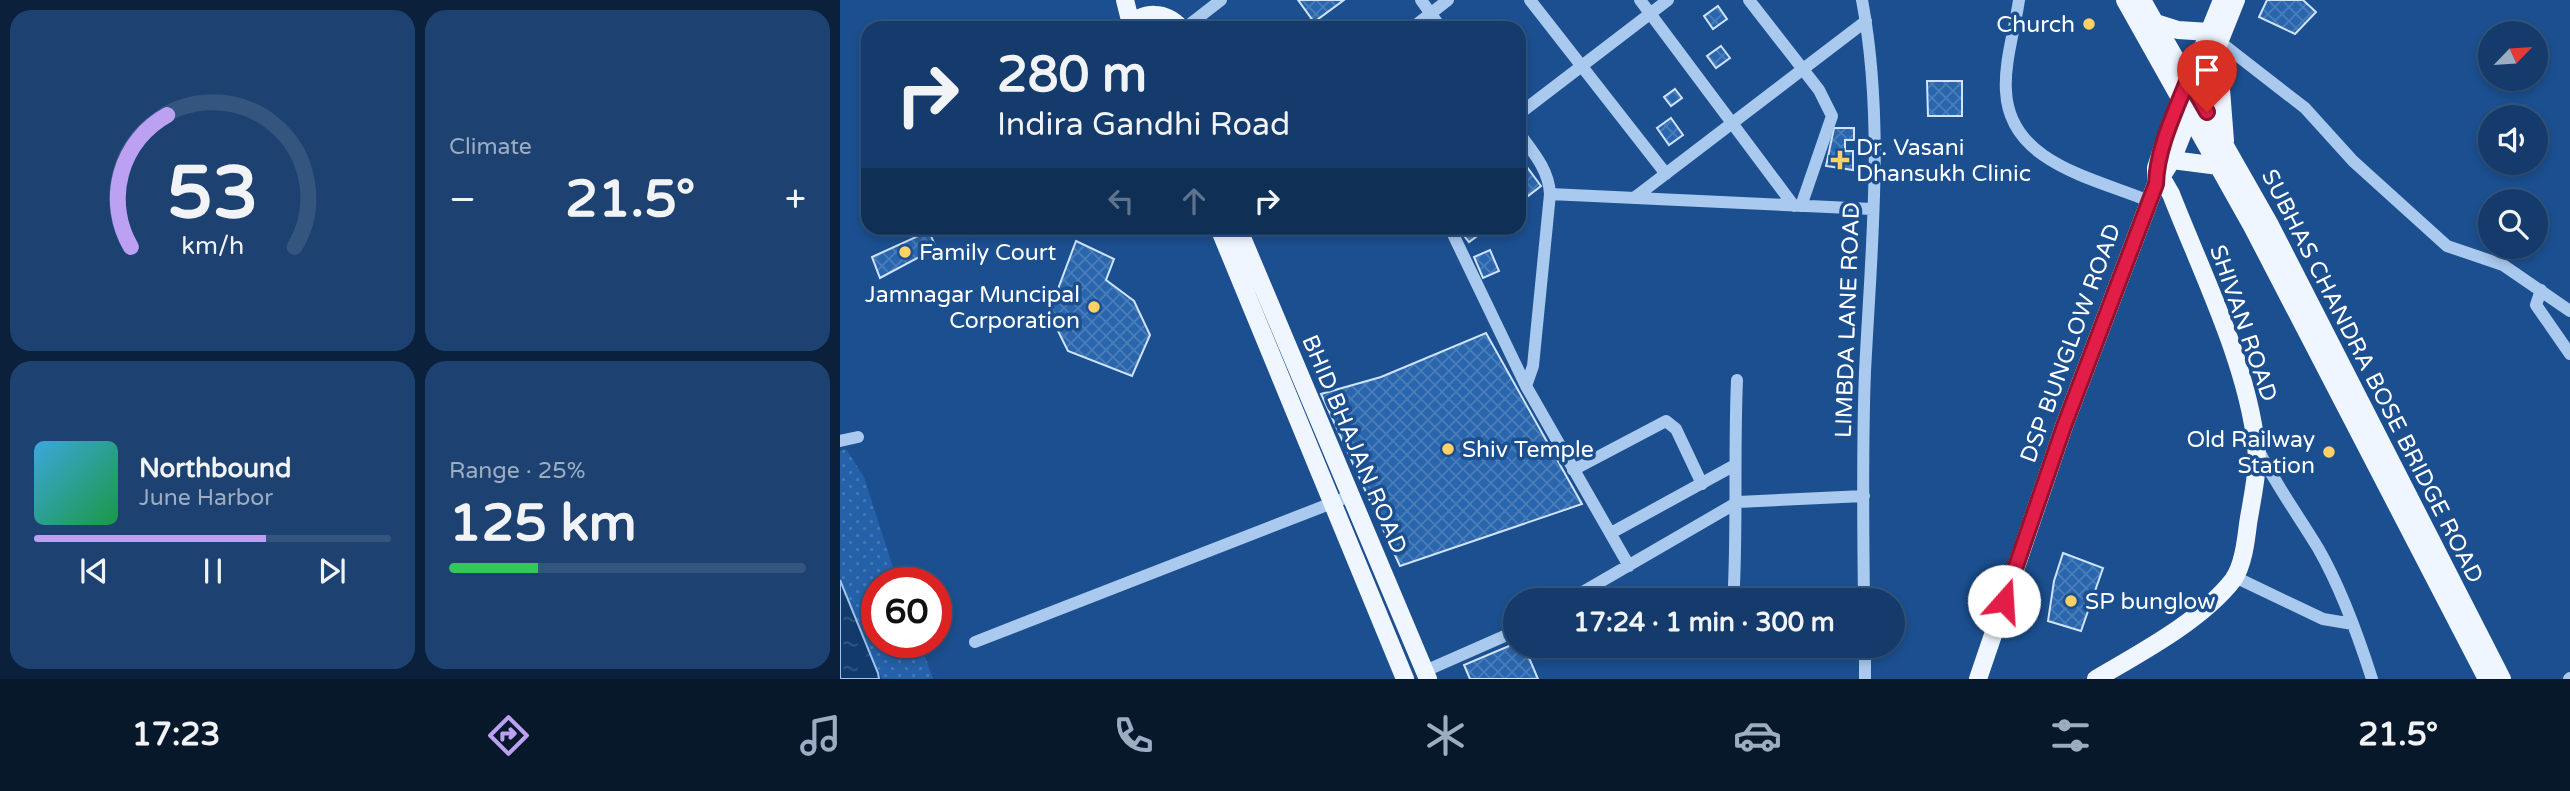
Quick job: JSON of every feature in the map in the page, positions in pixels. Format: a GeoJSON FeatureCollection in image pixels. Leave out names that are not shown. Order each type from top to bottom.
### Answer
{"type":"FeatureCollection","features":[{"type":"Feature","properties":{"kind":"main road"},"geometry":{"type":"LineString","coordinates":[[1125,0],[1128,21]]}},
{"type":"Feature","properties":{"kind":"main road"},"geometry":{"type":"LineString","coordinates":[[2125,0],[2188,103]]}},
{"type":"Feature","properties":{"kind":"main road"},"geometry":{"type":"LineString","coordinates":[[2222,0],[2216,40],[2226,145]]}},
{"type":"Feature","properties":{"kind":"main road"},"geometry":{"type":"LineString","coordinates":[[2188,103],[2236,0]]}},
{"type":"Feature","properties":{"kind":"main road"},"geometry":{"type":"LineString","coordinates":[[2144,1],[2188,79]]}},
{"type":"Feature","properties":{"kind":"main road"},"geometry":{"type":"LineString","coordinates":[[1135,21],[1153,7],[1175,21]]}},
{"type":"Feature","properties":{"kind":"main road"},"geometry":{"type":"LineString","coordinates":[[2156,23],[2216,40]]}},
{"type":"Feature","properties":{"kind":"main road","name":"DSP BUNGLOW ROAD"},"geometry":{"type":"LineString","coordinates":[[1978,679],[2064,426],[2188,103],[2188,79],[2216,40]]}},
{"type":"Feature","properties":{"kind":"main road","name":"SUBHAS CHANDRA BOSE BRIDGE ROAD"},"geometry":{"type":"LineString","coordinates":[[2188,103],[2226,145],[2270,225],[2502,679]]}},
{"type":"Feature","properties":{"kind":"main road","name":"SUBHAS CHANDRA BOSE BRIDGE ROAD"},"geometry":{"type":"LineString","coordinates":[[2188,103],[2487,679]]}},
{"type":"Feature","properties":{"kind":"main road"},"geometry":{"type":"LineString","coordinates":[[2159,178],[2219,166]]}},
{"type":"Feature","properties":{"kind":"main road","name":"SHIVAN ROAD"},"geometry":{"type":"LineString","coordinates":[[2096,679],[2181,625],[2220,594],[2235,577],[2245,544],[2257,447],[2250,405],[2238,367],[2159,178]]}},
{"type":"Feature","properties":{"kind":"main road","name":"BHID BHAJAN ROAD"},"geometry":{"type":"LineString","coordinates":[[1222,235],[1342,499],[1427,675]]}},
{"type":"Feature","properties":{"kind":"main road","name":"BHID BHAJAN ROAD"},"geometry":{"type":"LineString","coordinates":[[1241,235],[1342,499],[1405,679]]}},
{"type":"Feature","properties":{"kind":"street"},"geometry":{"type":"LineString","coordinates":[[1192,21],[1221,0]]}},
{"type":"Feature","properties":{"kind":"street"},"geometry":{"type":"LineString","coordinates":[[1421,0],[1436,21]]}},
{"type":"Feature","properties":{"kind":"street"},"geometry":{"type":"LineString","coordinates":[[1421,21],[1448,0]]}},
{"type":"Feature","properties":{"kind":"street"},"geometry":{"type":"LineString","coordinates":[[1530,0],[1666,174]]}},
{"type":"Feature","properties":{"kind":"street"},"geometry":{"type":"LineString","coordinates":[[1640,0],[1797,206]]}},
{"type":"Feature","properties":{"kind":"street"},"geometry":{"type":"LineString","coordinates":[[1526,109],[1668,0]]}},
{"type":"Feature","properties":{"kind":"street"},"geometry":{"type":"LineString","coordinates":[[1749,0],[1827,102],[1832,116],[1797,206]]}},
{"type":"Feature","properties":{"kind":"street","name":"LIMBDA LANE ROAD"},"geometry":{"type":"LineString","coordinates":[[1864,588],[1874,125],[1865,0]]}},
{"type":"Feature","properties":{"kind":"street"},"geometry":{"type":"LineString","coordinates":[[2019,0],[2005,89],[2011,124],[2021,139],[2053,162],[2159,178]]}},
{"type":"Feature","properties":{"kind":"street"},"geometry":{"type":"LineString","coordinates":[[1634,198],[1866,22]]}},
{"type":"Feature","properties":{"kind":"street"},"geometry":{"type":"LineString","coordinates":[[2216,40],[2305,108],[2353,161],[2447,246],[2502,265],[2570,311]]}},
{"type":"Feature","properties":{"kind":"street"},"geometry":{"type":"LineString","coordinates":[[1526,143],[1549,180],[1550,194],[1533,366],[1526,386]]}},
{"type":"Feature","properties":{"kind":"street"},"geometry":{"type":"LineString","coordinates":[[1550,194],[1872,209]]}},
{"type":"Feature","properties":{"kind":"street"},"geometry":{"type":"LineString","coordinates":[[1453,235],[1526,386],[1629,566]]}},
{"type":"Feature","properties":{"kind":"street"},"geometry":{"type":"LineString","coordinates":[[2541,290],[2536,305],[2570,354]]}},
{"type":"Feature","properties":{"kind":"street"},"geometry":{"type":"LineString","coordinates":[[1734,585],[1738,502],[1735,466],[1737,380]]}},
{"type":"Feature","properties":{"kind":"street"},"geometry":{"type":"LineString","coordinates":[[1573,470],[1667,422],[1676,429],[1702,484]]}},
{"type":"Feature","properties":{"kind":"street"},"geometry":{"type":"LineString","coordinates":[[840,441],[858,436]]}},
{"type":"Feature","properties":{"kind":"street"},"geometry":{"type":"LineString","coordinates":[[2257,447],[2278,488],[2319,550],[2353,624],[2372,679]]}},
{"type":"Feature","properties":{"kind":"street"},"geometry":{"type":"LineString","coordinates":[[1611,533],[1735,466]]}},
{"type":"Feature","properties":{"kind":"street"},"geometry":{"type":"LineString","coordinates":[[1590,588],[1738,502],[1864,496]]}},
{"type":"Feature","properties":{"kind":"street"},"geometry":{"type":"LineString","coordinates":[[975,642],[1342,499]]}},
{"type":"Feature","properties":{"kind":"street"},"geometry":{"type":"LineString","coordinates":[[2235,577],[2323,619],[2353,624]]}},
{"type":"Feature","properties":{"kind":"street"},"geometry":{"type":"LineString","coordinates":[[1427,675],[1503,637]]}},
{"type":"Feature","properties":{"kind":"street"},"geometry":{"type":"LineString","coordinates":[[1865,658],[1866,679]]}},
{"type":"Feature","properties":{"kind":"shaded area"},"geometry":{"type":"Polygon","coordinates":[[[846,449],[864,477],[893,567],[861,567],[861,628],[840,578],[840,451],[846,449]]]}},
{"type":"Feature","properties":{"kind":"shaded area"},"geometry":{"type":"Polygon","coordinates":[[[873,658],[926,658],[933,679],[882,679],[873,658]]]}},
{"type":"Feature","properties":{"kind":"water"},"geometry":{"type":"Polygon","coordinates":[[[840,580],[861,631],[861,658],[872,658],[879,679],[840,679],[840,580]]]}},
{"type":"Feature","properties":{"kind":"building"},"geometry":{"type":"Polygon","coordinates":[[[1298,0],[1344,0],[1315,21],[1298,0]]]}},
{"type":"Feature","properties":{"kind":"building"},"geometry":{"type":"Polygon","coordinates":[[[2267,0],[2303,0],[2316,12],[2295,34],[2259,17],[2267,0]]]}},
{"type":"Feature","properties":{"kind":"building"},"geometry":{"type":"Polygon","coordinates":[[[1718,6],[1727,19],[1713,29],[1704,16],[1718,6]]]}},
{"type":"Feature","properties":{"kind":"building"},"geometry":{"type":"Polygon","coordinates":[[[1721,46],[1730,58],[1716,68],[1707,56],[1721,46]]]}},
{"type":"Feature","properties":{"kind":"building"},"geometry":{"type":"Polygon","coordinates":[[[1927,81],[1962,81],[1962,116],[1928,116],[1927,81]]]}},
{"type":"Feature","properties":{"kind":"building"},"geometry":{"type":"Polygon","coordinates":[[[1675,89],[1682,98],[1671,106],[1664,97],[1675,89]]]}},
{"type":"Feature","properties":{"kind":"building"},"geometry":{"type":"Polygon","coordinates":[[[1671,118],[1683,135],[1669,145],[1657,128],[1671,118]]]}},
{"type":"Feature","properties":{"kind":"building"},"geometry":{"type":"Polygon","coordinates":[[[1834,128],[1854,128],[1854,140],[1845,140],[1845,151],[1853,151],[1853,170],[1826,166],[1834,128]]]}},
{"type":"Feature","properties":{"kind":"building"},"geometry":{"type":"Polygon","coordinates":[[[1526,168],[1541,186],[1526,198],[1526,168]]]}},
{"type":"Feature","properties":{"kind":"building","name":"Family Court"},"geometry":{"type":"Polygon","coordinates":[[[920,235],[931,235],[936,248],[880,278],[872,257],[920,235]]]}},
{"type":"Feature","properties":{"kind":"building"},"geometry":{"type":"Polygon","coordinates":[[[1464,235],[1478,235],[1469,242],[1464,235]]]}},
{"type":"Feature","properties":{"kind":"building","name":"Jamnagar Muncipal Corporation"},"geometry":{"type":"Polygon","coordinates":[[[1076,241],[1114,259],[1106,280],[1134,301],[1150,335],[1132,376],[1068,351],[1049,313],[1076,241]]]}},
{"type":"Feature","properties":{"kind":"building"},"geometry":{"type":"Polygon","coordinates":[[[1490,250],[1499,271],[1483,278],[1474,257],[1490,250]]]}},
{"type":"Feature","properties":{"kind":"building","name":"Shiv Temple"},"geometry":{"type":"Polygon","coordinates":[[[1486,333],[1582,504],[1400,566],[1321,394],[1381,377],[1486,333]]]}},
{"type":"Feature","properties":{"kind":"building","name":"SP bunglow"},"geometry":{"type":"Polygon","coordinates":[[[2063,553],[2103,568],[2081,631],[2048,621],[2054,581],[2063,553]]]}},
{"type":"Feature","properties":{"kind":"building"},"geometry":{"type":"Polygon","coordinates":[[[1503,648],[1503,658],[1529,658],[1538,679],[1470,679],[1464,665],[1503,648]]]}},
{"type":"Feature","properties":{"kind":"place","name":"Church"},"geometry":{"type":"Point","coordinates":[2089,24]}},
{"type":"Feature","properties":{"kind":"place","name":"Dr. Vasani Dhansukh Clinic"},"geometry":{"type":"Point","coordinates":[1840,160]}},
{"type":"Feature","properties":{"kind":"place","name":"Family Court"},"geometry":{"type":"Point","coordinates":[905,252]}},
{"type":"Feature","properties":{"kind":"place","name":"Jamnagar Muncipal Corporation"},"geometry":{"type":"Point","coordinates":[1094,307]}},
{"type":"Feature","properties":{"kind":"place","name":"Shiv Temple"},"geometry":{"type":"Point","coordinates":[1448,449]}},
{"type":"Feature","properties":{"kind":"place","name":"Old Railway Station"},"geometry":{"type":"Point","coordinates":[2329,452]}},
{"type":"Feature","properties":{"kind":"place","name":"SP bunglow"},"geometry":{"type":"Point","coordinates":[2071,601]}},
{"type":"Feature","properties":{"kind":"route"},"geometry":{"type":"LineString","coordinates":[[2004,601],[2064,426],[2156,184],[2156,168],[2188,79],[2207,112]]}}]}
